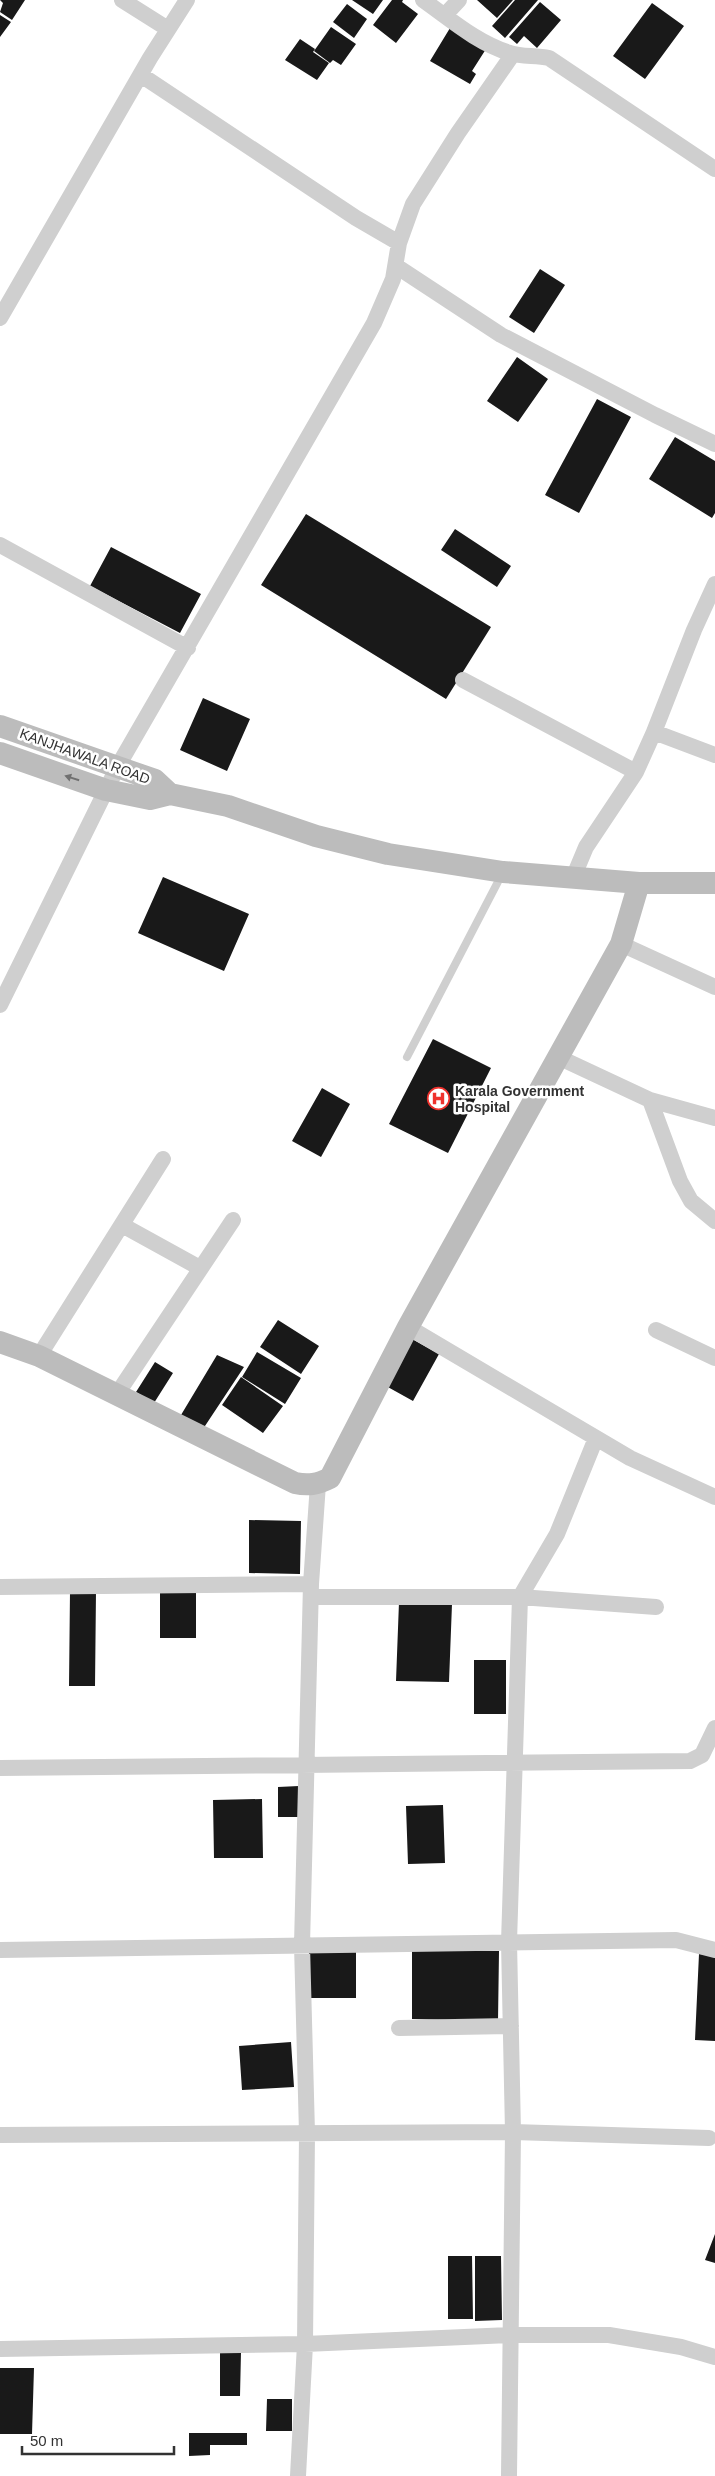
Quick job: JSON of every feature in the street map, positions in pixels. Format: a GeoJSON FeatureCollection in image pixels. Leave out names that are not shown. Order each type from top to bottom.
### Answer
{"type":"FeatureCollection","features":[{"type":"Feature","properties":{"kind":"street"},"geometry":{"type":"LineString","coordinates":[[122,0],[168,29]]}},
{"type":"Feature","properties":{"kind":"street"},"geometry":{"type":"LineString","coordinates":[[0,318],[5,296],[187,0]]}},
{"type":"Feature","properties":{"kind":"street"},"geometry":{"type":"LineString","coordinates":[[422,0],[482,41],[513,54],[537,55],[549,58],[715,169]]}},
{"type":"Feature","properties":{"kind":"street"},"geometry":{"type":"LineString","coordinates":[[445,15],[459,0]]}},
{"type":"Feature","properties":{"kind":"street"},"geometry":{"type":"LineString","coordinates":[[0,1005],[118,766],[188,648],[294,459],[374,323],[386,299],[396,266],[399,243],[413,204],[458,133],[513,54]]}},
{"type":"Feature","properties":{"kind":"street"},"geometry":{"type":"LineString","coordinates":[[141,75],[356,218],[399,243]]}},
{"type":"Feature","properties":{"kind":"street"},"geometry":{"type":"LineString","coordinates":[[396,266],[500,335],[654,415],[715,444]]}},
{"type":"Feature","properties":{"kind":"street"},"geometry":{"type":"LineString","coordinates":[[0,545],[188,648]]}},
{"type":"Feature","properties":{"kind":"street"},"geometry":{"type":"LineString","coordinates":[[573,878],[586,848],[636,772],[654,732],[694,630],[715,584]]}},
{"type":"Feature","properties":{"kind":"street"},"geometry":{"type":"LineString","coordinates":[[463,680],[636,772]]}},
{"type":"Feature","properties":{"kind":"street","name":"KANJHAWALA ROAD"},"geometry":{"type":"LineString","coordinates":[[0,726],[155,780],[170,794]]}},
{"type":"Feature","properties":{"kind":"street"},"geometry":{"type":"LineString","coordinates":[[654,732],[715,755]]}},
{"type":"Feature","properties":{"kind":"street","name":"KANJHAWALA ROAD"},"geometry":{"type":"LineString","coordinates":[[0,753],[106,790],[150,799],[170,794]]}},
{"type":"Feature","properties":{"kind":"street"},"geometry":{"type":"LineString","coordinates":[[170,794],[228,806],[316,836],[388,854],[503,872],[639,883],[715,883]]}},
{"type":"Feature","properties":{"kind":"street"},"geometry":{"type":"LineString","coordinates":[[0,1342],[39,1356],[295,1482],[304,1485],[318,1484],[330,1478],[408,1327],[621,944],[639,883]]}},
{"type":"Feature","properties":{"kind":"street"},"geometry":{"type":"LineString","coordinates":[[621,944],[715,987]]}},
{"type":"Feature","properties":{"kind":"street"},"geometry":{"type":"LineString","coordinates":[[558,1057],[650,1100],[715,1118]]}},
{"type":"Feature","properties":{"kind":"street"},"geometry":{"type":"LineString","coordinates":[[650,1100],[680,1180],[691,1201],[715,1221]]}},
{"type":"Feature","properties":{"kind":"street"},"geometry":{"type":"LineString","coordinates":[[39,1356],[163,1159]]}},
{"type":"Feature","properties":{"kind":"street"},"geometry":{"type":"LineString","coordinates":[[117,1394],[233,1220]]}},
{"type":"Feature","properties":{"kind":"street"},"geometry":{"type":"LineString","coordinates":[[122,1225],[200,1268]]}},
{"type":"Feature","properties":{"kind":"street"},"geometry":{"type":"LineString","coordinates":[[408,1327],[630,1458],[715,1497]]}},
{"type":"Feature","properties":{"kind":"street"},"geometry":{"type":"LineString","coordinates":[[656,1330],[715,1358]]}},
{"type":"Feature","properties":{"kind":"street"},"geometry":{"type":"LineString","coordinates":[[509,2476],[513,2132],[509,1942],[520,1597],[558,1534],[596,1438]]}},
{"type":"Feature","properties":{"kind":"street"},"geometry":{"type":"LineString","coordinates":[[298,2476],[305,2344],[307,2133],[302,1945],[311,1591],[318,1484]]}},
{"type":"Feature","properties":{"kind":"street"},"geometry":{"type":"LineString","coordinates":[[0,1588],[311,1591],[520,1597],[656,1607]]}},
{"type":"Feature","properties":{"kind":"street"},"geometry":{"type":"LineString","coordinates":[[0,1768],[690,1761],[702,1755],[715,1728]]}},
{"type":"Feature","properties":{"kind":"street"},"geometry":{"type":"LineString","coordinates":[[0,1950],[676,1940],[715,1950]]}},
{"type":"Feature","properties":{"kind":"street"},"geometry":{"type":"LineString","coordinates":[[399,2028],[511,2026]]}},
{"type":"Feature","properties":{"kind":"street"},"geometry":{"type":"LineString","coordinates":[[0,2135],[513,2132],[709,2138]]}},
{"type":"Feature","properties":{"kind":"street"},"geometry":{"type":"LineString","coordinates":[[0,2349],[305,2344],[510,2334],[609,2335],[680,2347],[715,2356]]}},
{"type":"Feature","properties":{"kind":"lane"},"geometry":{"type":"LineString","coordinates":[[407,1057],[503,872]]}},
{"type":"Feature","properties":{"kind":"building"},"geometry":{"type":"Polygon","coordinates":[[[0,0],[25,0],[12,20],[0,12],[3,3],[0,0]]]}},
{"type":"Feature","properties":{"kind":"building"},"geometry":{"type":"Polygon","coordinates":[[[352,0],[383,0],[373,14],[352,0]]]}},
{"type":"Feature","properties":{"kind":"building"},"geometry":{"type":"Polygon","coordinates":[[[392,0],[403,0],[402,2],[418,14],[396,43],[373,25],[392,0]]]}},
{"type":"Feature","properties":{"kind":"building"},"geometry":{"type":"Polygon","coordinates":[[[477,0],[513,0],[497,18],[477,0]]]}},
{"type":"Feature","properties":{"kind":"building"},"geometry":{"type":"Polygon","coordinates":[[[515,0],[538,0],[505,38],[492,26],[515,0]]]}},
{"type":"Feature","properties":{"kind":"building"},"geometry":{"type":"Polygon","coordinates":[[[540,2],[561,20],[537,48],[524,36],[517,44],[509,37],[540,2]]]}},
{"type":"Feature","properties":{"kind":"building"},"geometry":{"type":"Polygon","coordinates":[[[652,3],[684,26],[645,79],[613,56],[652,3]]]}},
{"type":"Feature","properties":{"kind":"building"},"geometry":{"type":"Polygon","coordinates":[[[347,4],[367,19],[354,38],[333,22],[347,4]]]}},
{"type":"Feature","properties":{"kind":"building"},"geometry":{"type":"Polygon","coordinates":[[[0,15],[11,22],[0,37],[0,15]]]}},
{"type":"Feature","properties":{"kind":"building"},"geometry":{"type":"Polygon","coordinates":[[[331,27],[356,44],[341,65],[333,60],[330,63],[314,51],[331,27]]]}},
{"type":"Feature","properties":{"kind":"building"},"geometry":{"type":"Polygon","coordinates":[[[450,28],[486,49],[472,71],[476,74],[470,84],[430,61],[450,28]]]}},
{"type":"Feature","properties":{"kind":"building"},"geometry":{"type":"Polygon","coordinates":[[[300,39],[315,49],[313,52],[329,63],[317,80],[285,60],[300,39]]]}},
{"type":"Feature","properties":{"kind":"building"},"geometry":{"type":"Polygon","coordinates":[[[540,269],[565,285],[534,333],[509,317],[540,269]]]}},
{"type":"Feature","properties":{"kind":"building"},"geometry":{"type":"Polygon","coordinates":[[[517,357],[548,379],[518,422],[487,401],[517,357]]]}},
{"type":"Feature","properties":{"kind":"building"},"geometry":{"type":"Polygon","coordinates":[[[597,399],[631,417],[579,513],[545,495],[597,399]]]}},
{"type":"Feature","properties":{"kind":"building"},"geometry":{"type":"Polygon","coordinates":[[[675,437],[715,461],[715,513],[712,518],[649,479],[675,437]]]}},
{"type":"Feature","properties":{"kind":"building"},"geometry":{"type":"Polygon","coordinates":[[[306,514],[491,627],[446,699],[261,585],[306,514]]]}},
{"type":"Feature","properties":{"kind":"building"},"geometry":{"type":"Polygon","coordinates":[[[455,529],[511,566],[497,587],[441,550],[455,529]]]}},
{"type":"Feature","properties":{"kind":"building"},"geometry":{"type":"Polygon","coordinates":[[[111,547],[201,594],[180,633],[90,586],[111,547]]]}},
{"type":"Feature","properties":{"kind":"building"},"geometry":{"type":"Polygon","coordinates":[[[203,698],[250,719],[227,771],[180,750],[203,698]]]}},
{"type":"Feature","properties":{"kind":"building"},"geometry":{"type":"Polygon","coordinates":[[[163,877],[249,914],[224,971],[138,933],[163,877]]]}},
{"type":"Feature","properties":{"kind":"building"},"geometry":{"type":"Polygon","coordinates":[[[433,1039],[491,1068],[448,1153],[389,1124],[433,1039]]]}},
{"type":"Feature","properties":{"kind":"building"},"geometry":{"type":"Polygon","coordinates":[[[322,1088],[350,1104],[321,1157],[292,1141],[322,1088]]]}},
{"type":"Feature","properties":{"kind":"building"},"geometry":{"type":"Polygon","coordinates":[[[278,1320],[319,1346],[301,1374],[260,1347],[278,1320]]]}},
{"type":"Feature","properties":{"kind":"building"},"geometry":{"type":"Polygon","coordinates":[[[412,1339],[439,1354],[413,1401],[386,1386],[412,1339]]]}},
{"type":"Feature","properties":{"kind":"building"},"geometry":{"type":"Polygon","coordinates":[[[257,1352],[301,1378],[285,1404],[242,1377],[257,1352]]]}},
{"type":"Feature","properties":{"kind":"building"},"geometry":{"type":"Polygon","coordinates":[[[217,1355],[244,1367],[203,1429],[181,1415],[217,1355]]]}},
{"type":"Feature","properties":{"kind":"building"},"geometry":{"type":"Polygon","coordinates":[[[155,1362],[173,1373],[154,1403],[136,1392],[155,1362]]]}},
{"type":"Feature","properties":{"kind":"building"},"geometry":{"type":"Polygon","coordinates":[[[241,1377],[283,1406],[263,1433],[222,1405],[241,1377]]]}},
{"type":"Feature","properties":{"kind":"building"},"geometry":{"type":"Polygon","coordinates":[[[249,1520],[301,1521],[300,1574],[249,1573],[249,1520]]]}},
{"type":"Feature","properties":{"kind":"building"},"geometry":{"type":"Polygon","coordinates":[[[160,1590],[196,1590],[196,1638],[160,1638],[160,1590]]]}},
{"type":"Feature","properties":{"kind":"building"},"geometry":{"type":"Polygon","coordinates":[[[70,1591],[96,1591],[95,1686],[69,1686],[70,1591]]]}},
{"type":"Feature","properties":{"kind":"building"},"geometry":{"type":"Polygon","coordinates":[[[399,1602],[452,1604],[449,1682],[396,1681],[399,1602]]]}},
{"type":"Feature","properties":{"kind":"building"},"geometry":{"type":"Polygon","coordinates":[[[474,1660],[506,1660],[506,1714],[474,1714],[474,1660]]]}},
{"type":"Feature","properties":{"kind":"building"},"geometry":{"type":"Polygon","coordinates":[[[299,1786],[300,1817],[278,1817],[278,1787],[299,1786]]]}},
{"type":"Feature","properties":{"kind":"building"},"geometry":{"type":"Polygon","coordinates":[[[262,1799],[263,1858],[214,1858],[213,1800],[262,1799]]]}},
{"type":"Feature","properties":{"kind":"building"},"geometry":{"type":"Polygon","coordinates":[[[443,1805],[445,1863],[408,1864],[406,1806],[443,1805]]]}},
{"type":"Feature","properties":{"kind":"building"},"geometry":{"type":"Polygon","coordinates":[[[412,1950],[499,1951],[498,2021],[412,2019],[412,1950]]]}},
{"type":"Feature","properties":{"kind":"building"},"geometry":{"type":"Polygon","coordinates":[[[309,1952],[356,1952],[356,1998],[308,1998],[309,1952]]]}},
{"type":"Feature","properties":{"kind":"building"},"geometry":{"type":"Polygon","coordinates":[[[699,1954],[715,1955],[715,2041],[695,2040],[699,1954]]]}},
{"type":"Feature","properties":{"kind":"building"},"geometry":{"type":"Polygon","coordinates":[[[291,2042],[294,2087],[242,2090],[239,2046],[291,2042]]]}},
{"type":"Feature","properties":{"kind":"building"},"geometry":{"type":"Polygon","coordinates":[[[715,2234],[715,2263],[705,2260],[715,2234]]]}},
{"type":"Feature","properties":{"kind":"building"},"geometry":{"type":"Polygon","coordinates":[[[448,2256],[472,2256],[473,2319],[448,2319],[448,2256]]]}},
{"type":"Feature","properties":{"kind":"building"},"geometry":{"type":"Polygon","coordinates":[[[475,2256],[501,2256],[502,2320],[475,2321],[475,2256]]]}},
{"type":"Feature","properties":{"kind":"building"},"geometry":{"type":"Polygon","coordinates":[[[220,2352],[241,2352],[240,2396],[220,2396],[220,2352]]]}},
{"type":"Feature","properties":{"kind":"building"},"geometry":{"type":"Polygon","coordinates":[[[0,2368],[34,2368],[32,2434],[0,2434],[0,2368]]]}},
{"type":"Feature","properties":{"kind":"building"},"geometry":{"type":"Polygon","coordinates":[[[267,2399],[292,2399],[292,2431],[266,2431],[267,2399]]]}},
{"type":"Feature","properties":{"kind":"building"},"geometry":{"type":"Polygon","coordinates":[[[189,2433],[247,2433],[247,2445],[210,2445],[210,2455],[189,2456],[189,2433]]]}},
{"type":"Feature","properties":{"kind":"place","name":"Karala Government Hospital"},"geometry":{"type":"Point","coordinates":[439,1099]}}]}
